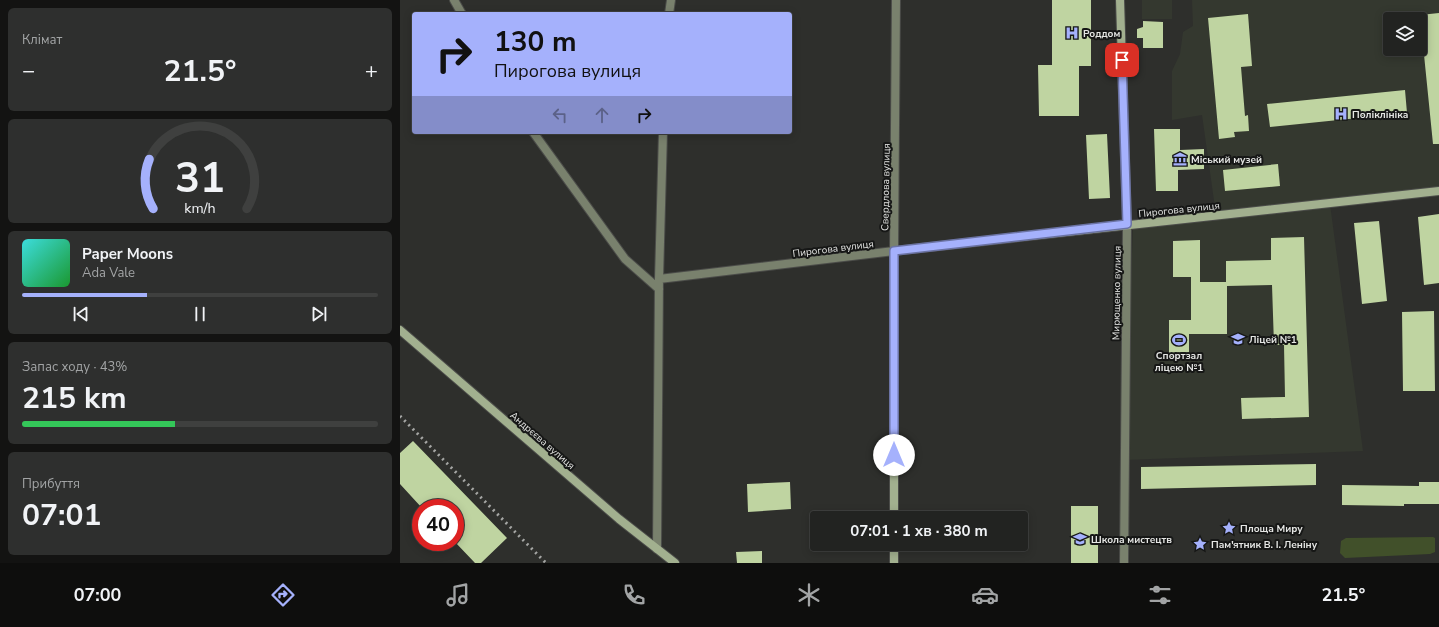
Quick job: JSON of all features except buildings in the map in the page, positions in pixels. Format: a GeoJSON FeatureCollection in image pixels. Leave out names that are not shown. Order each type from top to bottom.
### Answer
{"type":"FeatureCollection","features":[{"type":"Feature","properties":{"kind":"street"},"geometry":{"type":"LineString","coordinates":[[454,0],[461,12]]}},
{"type":"Feature","properties":{"kind":"street"},"geometry":{"type":"LineString","coordinates":[[669,12],[671,0]]}},
{"type":"Feature","properties":{"kind":"street","name":"Свердлова вулиця"},"geometry":{"type":"LineString","coordinates":[[894,511],[896,0]]}},
{"type":"Feature","properties":{"kind":"street","name":"Мирющенко вулиця"},"geometry":{"type":"LineString","coordinates":[[1120,0],[1127,224],[1124,563]]}},
{"type":"Feature","properties":{"kind":"street"},"geometry":{"type":"LineString","coordinates":[[534,134],[624,259],[659,290]]}},
{"type":"Feature","properties":{"kind":"street"},"geometry":{"type":"LineString","coordinates":[[657,549],[659,279],[663,134]]}},
{"type":"Feature","properties":{"kind":"street","name":"Пирогова вулиця"},"geometry":{"type":"LineString","coordinates":[[659,279],[1127,224],[1439,191]]}},
{"type":"Feature","properties":{"kind":"street","name":"Андрєєва вулиця"},"geometry":{"type":"LineString","coordinates":[[400,330],[619,519],[675,563]]}},
{"type":"Feature","properties":{"kind":"street"},"geometry":{"type":"LineString","coordinates":[[894,551],[894,563]]}},
{"type":"Feature","properties":{"kind":"shaded area"},"geometry":{"type":"Polygon","coordinates":[[[1142,0],[1172,0],[1172,19],[1142,19],[1142,0]]]}},
{"type":"Feature","properties":{"kind":"shaded area"},"geometry":{"type":"Polygon","coordinates":[[[1192,0],[1439,0],[1439,192],[1330,204],[1363,451],[1124,460],[1133,228],[1216,215],[1202,115],[1172,120],[1172,71],[1180,54],[1183,32],[1193,26],[1192,0]]]}},
{"type":"Feature","properties":{"kind":"green space"},"geometry":{"type":"Polygon","coordinates":[[[1346,538],[1435,538],[1435,552],[1430,554],[1345,558],[1340,553],[1341,541],[1346,538]]]}},
{"type":"Feature","properties":{"kind":"railway"},"geometry":{"type":"LineString","coordinates":[[400,416],[546,563]]}},
{"type":"Feature","properties":{"kind":"place","name":"Роддом"},"geometry":{"type":"Point","coordinates":[1072,33]}},
{"type":"Feature","properties":{"kind":"place","name":"Поліклініка"},"geometry":{"type":"Point","coordinates":[1341,114]}},
{"type":"Feature","properties":{"kind":"place","name":"Міський музей"},"geometry":{"type":"Point","coordinates":[1180,159]}},
{"type":"Feature","properties":{"kind":"place","name":"Ліцей №1"},"geometry":{"type":"Point","coordinates":[1238,339]}},
{"type":"Feature","properties":{"kind":"place","name":"Спортзал ліцею №1"},"geometry":{"type":"Point","coordinates":[1179,340]}},
{"type":"Feature","properties":{"kind":"place","name":"Площа Миру"},"geometry":{"type":"Point","coordinates":[1229,528]}},
{"type":"Feature","properties":{"kind":"place","name":"Школа мистецтв"},"geometry":{"type":"Point","coordinates":[1080,539]}},
{"type":"Feature","properties":{"kind":"place","name":"Пам'ятник В. І. Леніну"},"geometry":{"type":"Point","coordinates":[1200,544]}},
{"type":"Feature","properties":{"kind":"route"},"geometry":{"type":"LineString","coordinates":[[894,455],[894,251],[1127,224],[1122,60]]}}]}
